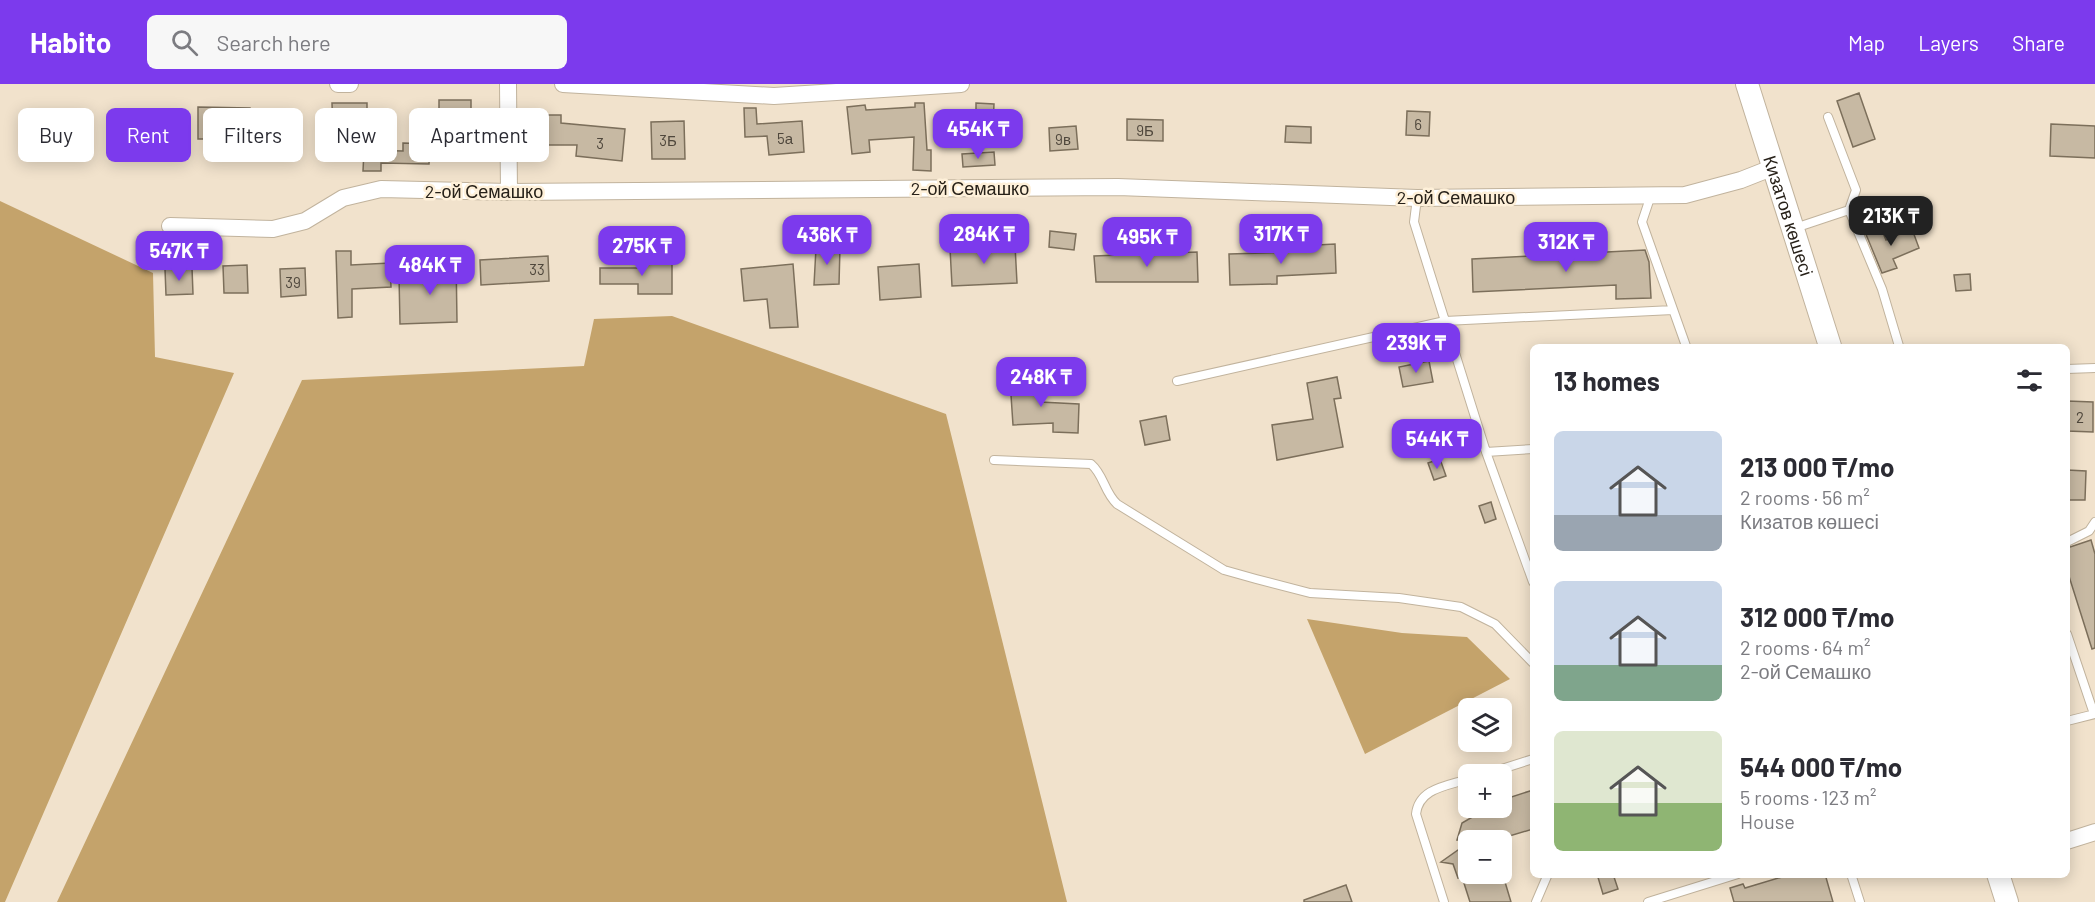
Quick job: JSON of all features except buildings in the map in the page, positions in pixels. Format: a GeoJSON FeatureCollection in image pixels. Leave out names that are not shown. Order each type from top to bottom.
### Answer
{"type":"FeatureCollection","features":[{"type":"Feature","properties":{"kind":"main road","name":"Кизатов көшесі"},"geometry":{"type":"LineString","coordinates":[[1747,84],[1829,344]]}},
{"type":"Feature","properties":{"kind":"main road"},"geometry":{"type":"LineString","coordinates":[[1999,878],[2007,902]]}},
{"type":"Feature","properties":{"kind":"street"},"geometry":{"type":"LineString","coordinates":[[338,84],[350,84]]}},
{"type":"Feature","properties":{"kind":"street"},"geometry":{"type":"LineString","coordinates":[[508,84],[509,192]]}},
{"type":"Feature","properties":{"kind":"street"},"geometry":{"type":"LineString","coordinates":[[563,84],[774,90],[961,84]]}},
{"type":"Feature","properties":{"kind":"street","name":"2-ой Семашко"},"geometry":{"type":"LineString","coordinates":[[170,226],[273,229],[305,221],[343,198],[381,189],[509,192],[1118,187],[1417,198],[1685,195],[1741,180],[1774,167]]}},
{"type":"Feature","properties":{"kind":"street"},"geometry":{"type":"LineString","coordinates":[[2070,840],[2095,832]]}},
{"type":"Feature","properties":{"kind":"lane"},"geometry":{"type":"LineString","coordinates":[[1828,117],[1856,190],[1848,210],[1882,289],[1898,344]]}},
{"type":"Feature","properties":{"kind":"lane"},"geometry":{"type":"LineString","coordinates":[[1651,195],[1642,222],[1685,344]]}},
{"type":"Feature","properties":{"kind":"lane"},"geometry":{"type":"LineString","coordinates":[[1417,198],[1414,222],[1486,452],[1530,570]]}},
{"type":"Feature","properties":{"kind":"lane"},"geometry":{"type":"LineString","coordinates":[[1793,229],[1848,210]]}},
{"type":"Feature","properties":{"kind":"lane"},"geometry":{"type":"LineString","coordinates":[[1177,381],[1445,321],[1673,310]]}},
{"type":"Feature","properties":{"kind":"lane"},"geometry":{"type":"LineString","coordinates":[[2070,369],[2095,368]]}},
{"type":"Feature","properties":{"kind":"lane"},"geometry":{"type":"LineString","coordinates":[[1486,452],[1530,449]]}},
{"type":"Feature","properties":{"kind":"lane"},"geometry":{"type":"LineString","coordinates":[[994,460],[1091,464],[1098,472],[1106,491],[1117,504],[1224,570],[1310,592],[1399,598],[1461,607],[1495,624],[1530,660]]}},
{"type":"Feature","properties":{"kind":"lane"},"geometry":{"type":"LineString","coordinates":[[2070,540],[2089,531],[2095,522]]}},
{"type":"Feature","properties":{"kind":"lane"},"geometry":{"type":"LineString","coordinates":[[2070,643],[2095,714],[2070,720]]}},
{"type":"Feature","properties":{"kind":"lane"},"geometry":{"type":"LineString","coordinates":[[1512,766],[1530,760]]}},
{"type":"Feature","properties":{"kind":"lane"},"geometry":{"type":"LineString","coordinates":[[1444,902],[1416,813],[1417,803],[1424,794],[1458,782]]}},
{"type":"Feature","properties":{"kind":"lane"},"geometry":{"type":"LineString","coordinates":[[1536,902],[1546,878]]}},
{"type":"Feature","properties":{"kind":"lane"},"geometry":{"type":"LineString","coordinates":[[1648,902],[1725,878]]}},
{"type":"Feature","properties":{"kind":"lane"},"geometry":{"type":"LineString","coordinates":[[1852,878],[1860,902]]}},
{"type":"Feature","properties":{"kind":"shaded area"},"geometry":{"type":"Polygon","coordinates":[[[0,201],[153,273],[155,357],[234,373],[5,902],[0,902],[0,201]]]}},
{"type":"Feature","properties":{"kind":"shaded area"},"geometry":{"type":"Polygon","coordinates":[[[672,316],[946,414],[1067,902],[57,902],[302,380],[584,366],[594,319],[672,316]]]}},
{"type":"Feature","properties":{"kind":"shaded area"},"geometry":{"type":"Polygon","coordinates":[[[1307,619],[1402,633],[1467,637],[1510,679],[1473,698],[1458,698],[1458,706],[1365,754],[1307,619]]]}}]}
